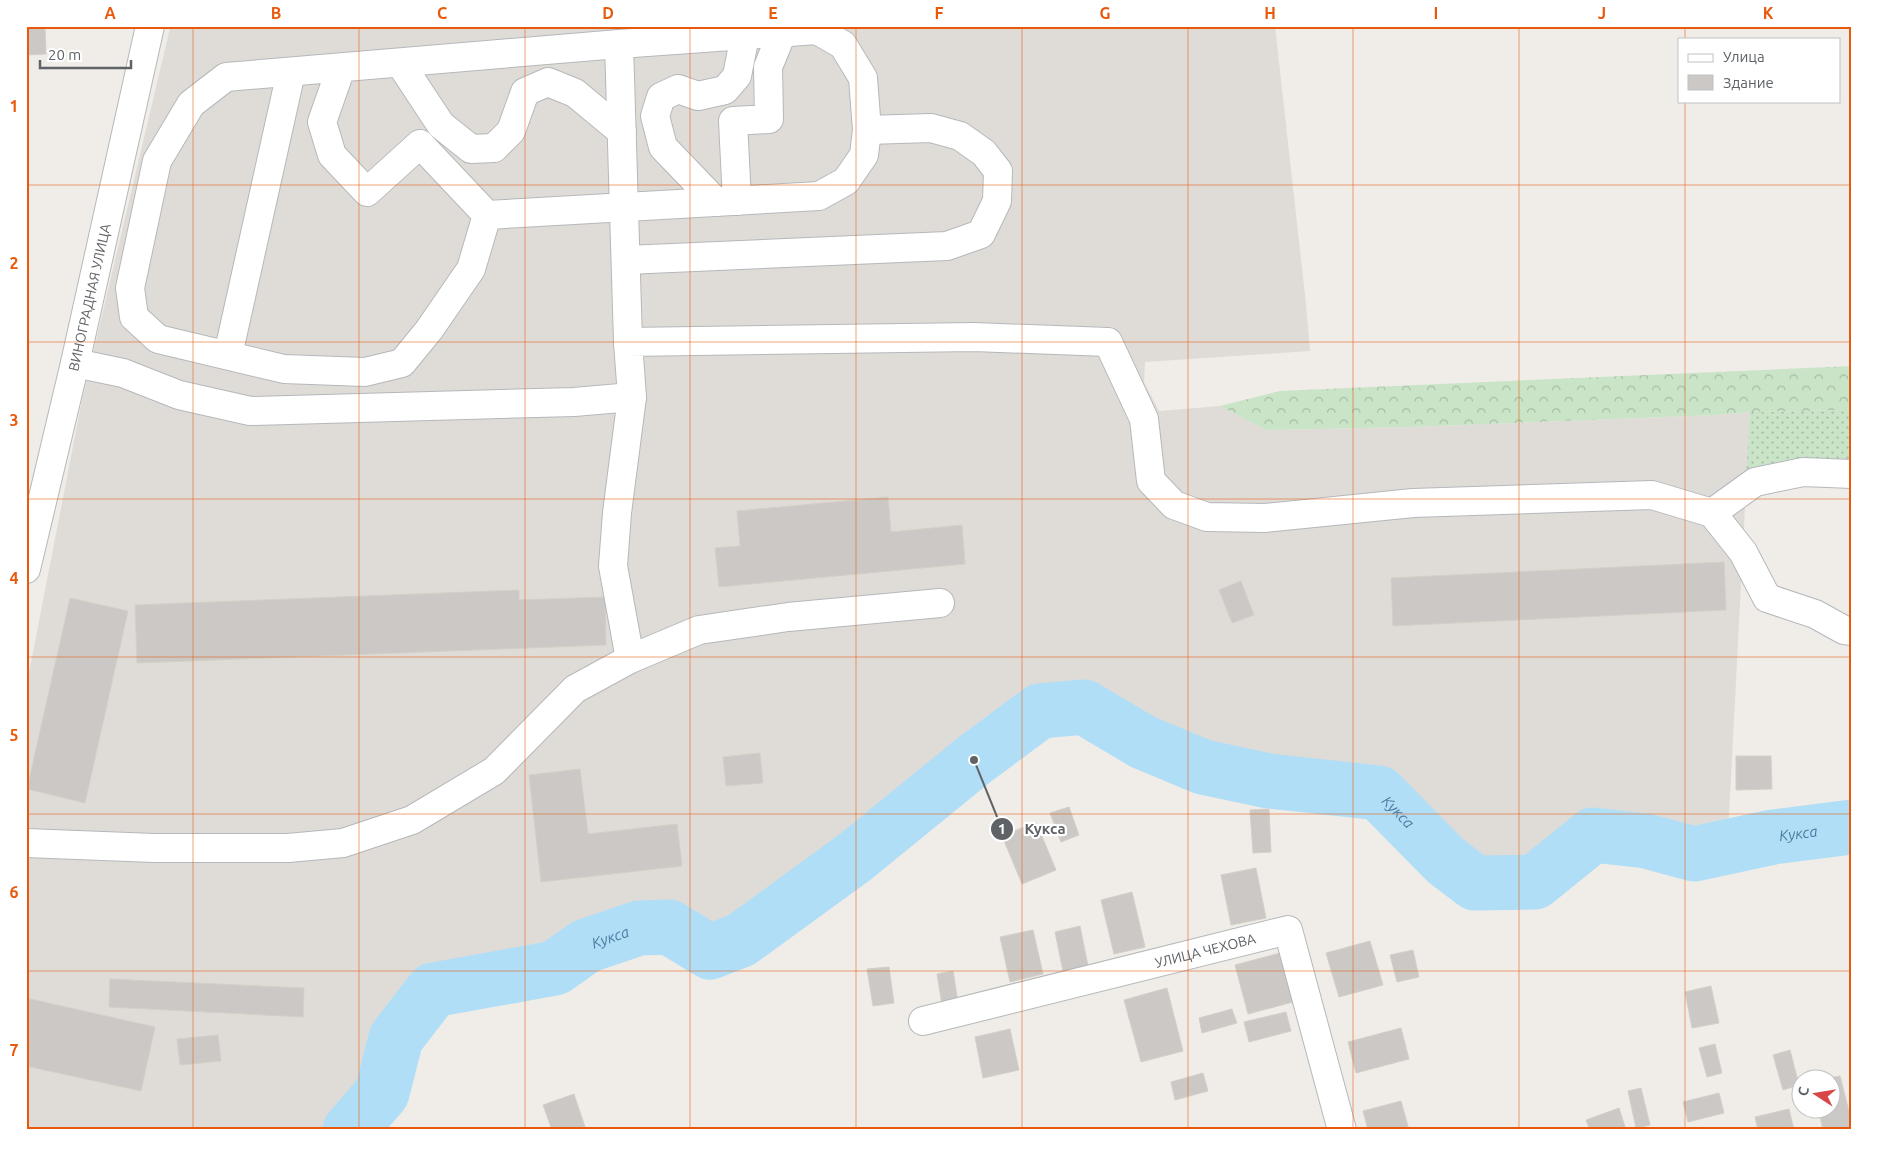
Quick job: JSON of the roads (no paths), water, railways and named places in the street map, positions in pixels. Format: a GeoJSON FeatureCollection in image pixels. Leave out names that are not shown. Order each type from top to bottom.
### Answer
{"type":"FeatureCollection","features":[{"type":"Feature","properties":{"kind":"street","name":"ВИНОГРАДНАЯ УЛИЦА"},"geometry":{"type":"LineString","coordinates":[[26,569],[75,363],[150,26]]}},
{"type":"Feature","properties":{"kind":"street"},"geometry":{"type":"LineString","coordinates":[[341,68],[322,122],[332,155],[367,192],[420,144],[487,215],[819,196],[846,181],[864,155],[867,130],[863,78],[843,45],[817,30],[619,44],[226,77],[191,104],[157,161],[130,288],[134,317],[158,339],[284,369],[365,372],[402,363],[471,269],[487,215]]}},
{"type":"Feature","properties":{"kind":"street"},"geometry":{"type":"LineString","coordinates":[[726,202],[732,121],[769,119],[768,67],[782,33]]}},
{"type":"Feature","properties":{"kind":"street"},"geometry":{"type":"LineString","coordinates":[[726,202],[663,147],[655,116],[661,97],[678,89],[698,96],[725,90],[737,76],[745,35]]}},
{"type":"Feature","properties":{"kind":"street"},"geometry":{"type":"LineString","coordinates":[[619,44],[628,342],[632,397],[617,513],[613,566],[630,660]]}},
{"type":"Feature","properties":{"kind":"street"},"geometry":{"type":"LineString","coordinates":[[400,63],[441,126],[471,149],[494,148],[511,131],[525,92],[548,82],[575,93],[622,132]]}},
{"type":"Feature","properties":{"kind":"street"},"geometry":{"type":"LineString","coordinates":[[228,355],[291,72]]}},
{"type":"Feature","properties":{"kind":"street"},"geometry":{"type":"LineString","coordinates":[[626,260],[947,246],[981,234],[997,201],[998,171],[984,153],[960,136],[931,128],[867,130]]}},
{"type":"Feature","properties":{"kind":"street"},"geometry":{"type":"LineString","coordinates":[[628,342],[974,337],[1108,342],[1144,419],[1152,481],[1174,505],[1207,517],[1265,518],[1413,503],[1652,495],[1712,513],[1743,552],[1767,598],[1815,614],[1844,630],[1852,631]]}},
{"type":"Feature","properties":{"kind":"street"},"geometry":{"type":"LineString","coordinates":[[75,363],[123,373],[179,395],[250,411],[574,402],[632,397]]}},
{"type":"Feature","properties":{"kind":"street"},"geometry":{"type":"LineString","coordinates":[[1712,513],[1755,482],[1803,472],[1852,474]]}},
{"type":"Feature","properties":{"kind":"street"},"geometry":{"type":"LineString","coordinates":[[26,843],[154,848],[288,848],[343,842],[412,820],[494,771],[575,689],[630,660],[699,630],[788,617],[940,603]]}},
{"type":"Feature","properties":{"kind":"street","name":"УЛИЦА ЧЕХОВА"},"geometry":{"type":"LineString","coordinates":[[923,1021],[1288,930],[1342,1130]]}},
{"type":"Feature","properties":{"kind":"waterway","name":"Кукса"},"geometry":{"type":"LineString","coordinates":[[350,1130],[382,1093],[396,1038],[433,990],[555,968],[586,946],[639,928],[669,927],[710,952],[741,940],[855,857],[974,760],[1040,711],[1084,707],[1143,742],[1203,767],[1269,781],[1379,793],[1446,861],[1475,883],[1535,882],[1593,835],[1646,841],[1694,854],[1773,837],[1852,827]]}},
{"type":"Feature","properties":{"kind":"place","name":"Кукса"},"geometry":{"type":"Point","coordinates":[974,760]}}]}
